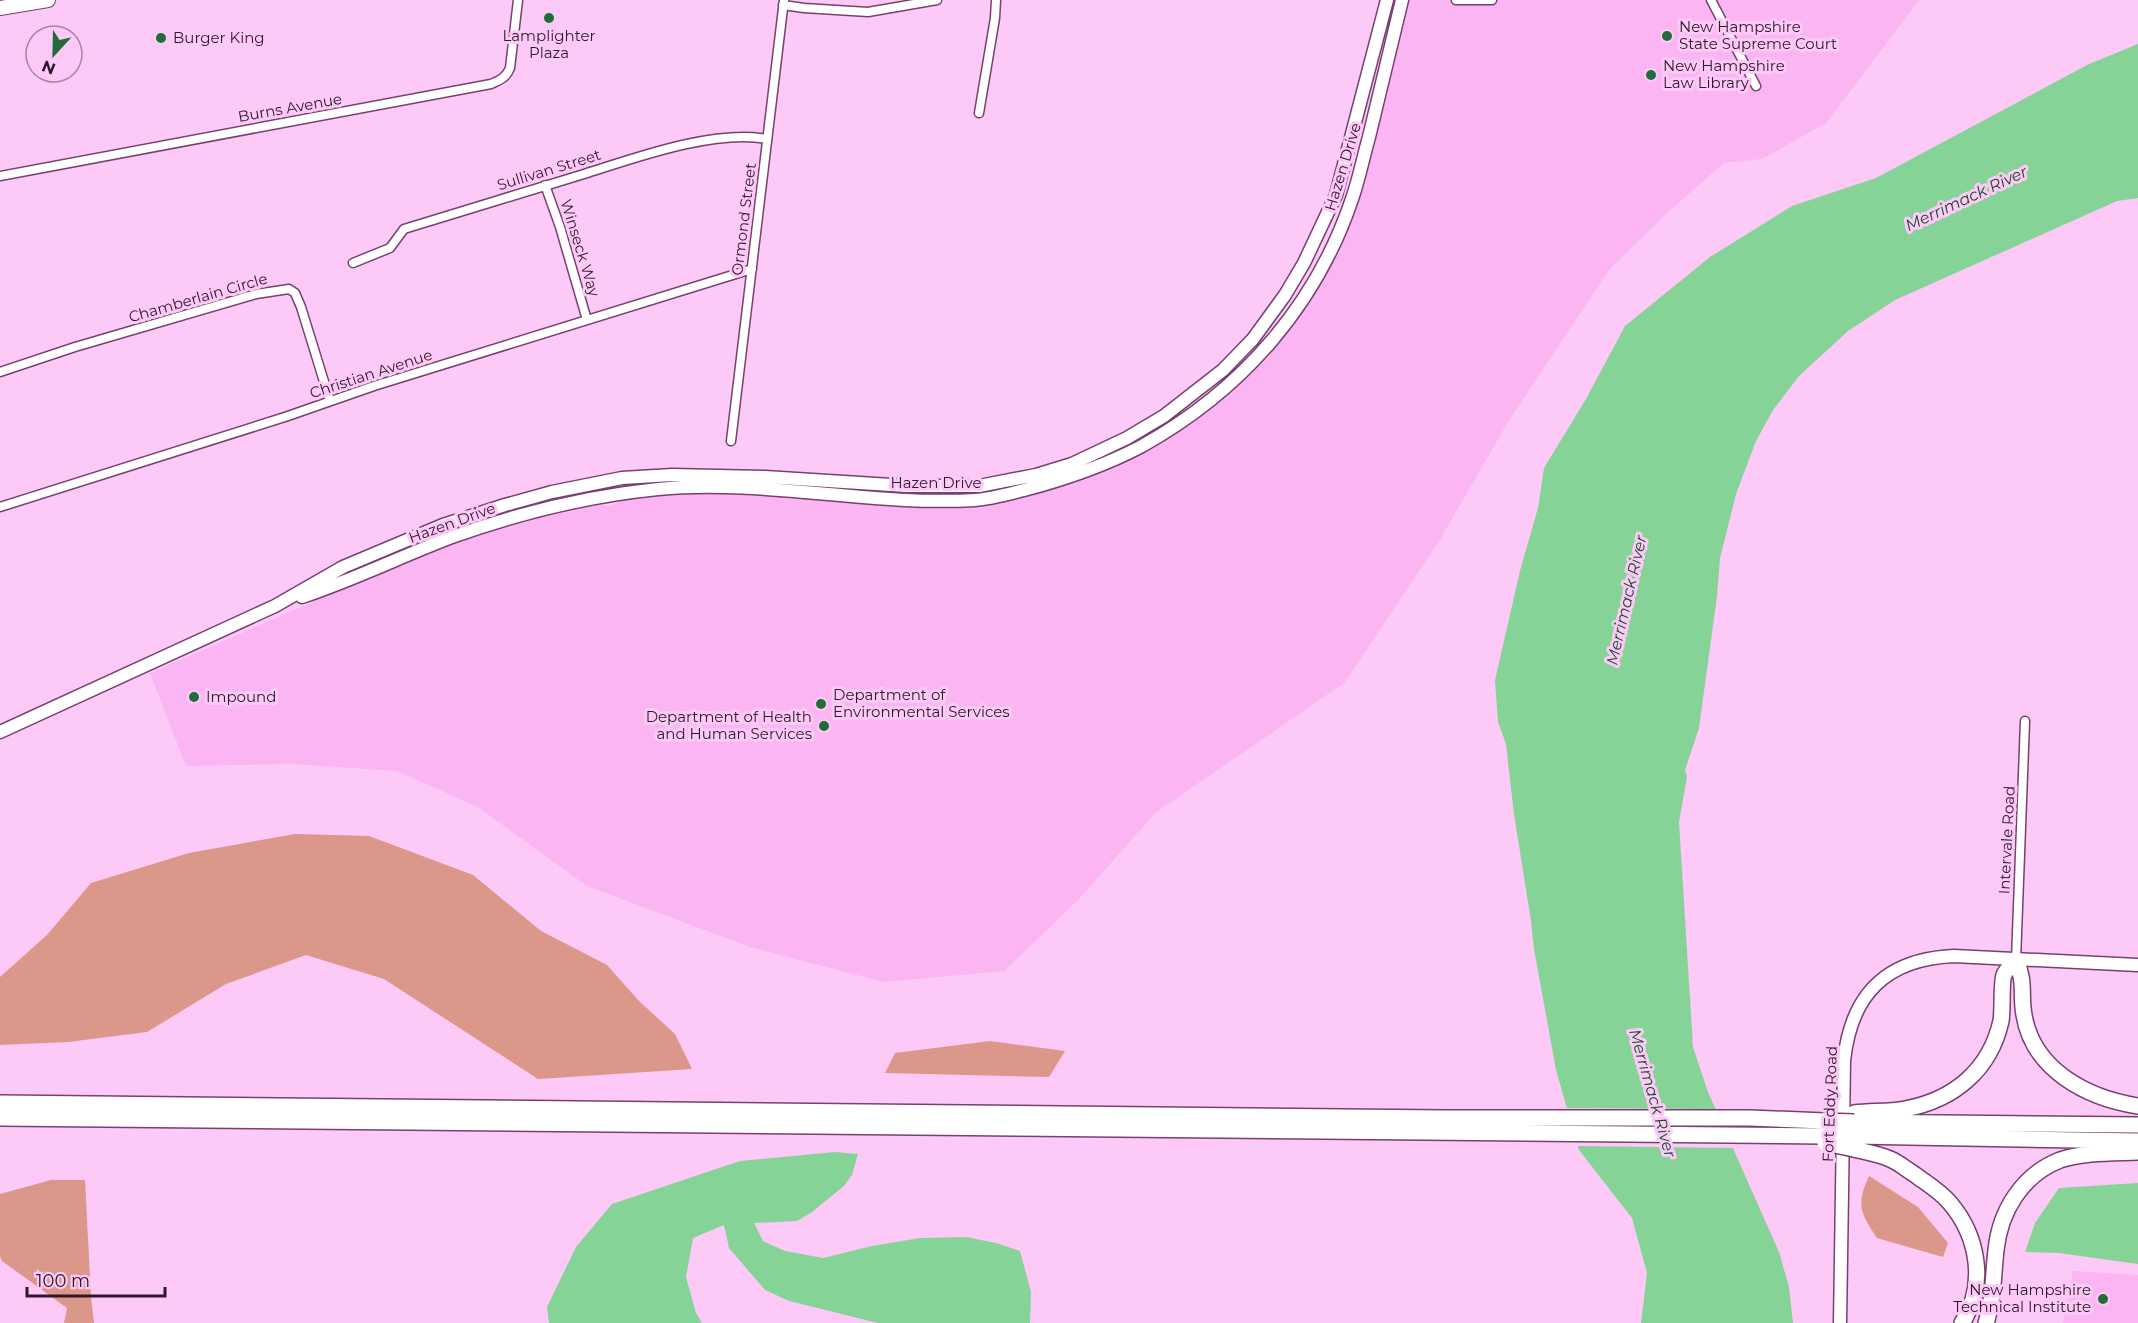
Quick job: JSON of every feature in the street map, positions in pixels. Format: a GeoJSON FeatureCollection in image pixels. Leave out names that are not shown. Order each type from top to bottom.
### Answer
{"type":"FeatureCollection","features":[{"type":"Feature","properties":{"kind":"highway"},"geometry":{"type":"LineString","coordinates":[[1854,1130],[1942,1097],[1965,1084],[1981,1067],[1994,1045],[2001,1019],[2004,975],[2016,960],[2022,975],[2024,1014],[2030,1036],[2040,1056],[2049,1067],[2087,1091],[2106,1099],[2138,1106]]}},
{"type":"Feature","properties":{"kind":"highway"},"geometry":{"type":"LineString","coordinates":[[0,1103],[1530,1118],[1750,1118],[1825,1129],[2138,1141]]}},
{"type":"Feature","properties":{"kind":"highway"},"geometry":{"type":"LineString","coordinates":[[0,1120],[1755,1136],[1825,1129],[2138,1125]]}},
{"type":"Feature","properties":{"kind":"highway"},"geometry":{"type":"LineString","coordinates":[[1854,1130],[1932,1187],[1962,1218],[1977,1258],[1977,1279],[1973,1300],[1962,1323]]}},
{"type":"Feature","properties":{"kind":"highway"},"geometry":{"type":"LineString","coordinates":[[1986,1323],[1992,1304],[1995,1251],[1999,1230],[2006,1210],[2024,1184],[2041,1170],[2080,1155],[2138,1152]]}},
{"type":"Feature","properties":{"kind":"main road"},"geometry":{"type":"LineString","coordinates":[[2,7],[48,0]]}},
{"type":"Feature","properties":{"kind":"street","name":"Burns Avenue"},"geometry":{"type":"LineString","coordinates":[[0,176],[491,84],[501,80],[510,69],[518,0]]}},
{"type":"Feature","properties":{"kind":"street"},"geometry":{"type":"LineString","coordinates":[[783,3],[804,8],[868,12],[936,0]]}},
{"type":"Feature","properties":{"kind":"street"},"geometry":{"type":"LineString","coordinates":[[979,113],[996,0]]}},
{"type":"Feature","properties":{"kind":"street","name":"Hazen Drive"},"geometry":{"type":"LineString","coordinates":[[0,732],[275,606],[343,567],[403,541],[505,505],[588,484],[622,478],[672,475],[907,486],[979,486],[1036,475],[1071,464],[1127,438],[1164,416],[1223,370],[1252,339],[1294,279],[1317,238],[1336,195],[1387,0]]}},
{"type":"Feature","properties":{"kind":"street","name":"Hazen Drive"},"geometry":{"type":"LineString","coordinates":[[275,606],[350,581],[399,559],[498,521],[592,497],[660,489],[711,487],[927,501],[980,500],[1063,480],[1123,456],[1188,418],[1222,392],[1254,362],[1303,299],[1327,256],[1352,201],[1402,0]]}},
{"type":"Feature","properties":{"kind":"street"},"geometry":{"type":"LineString","coordinates":[[1456,0],[1492,0]]}},
{"type":"Feature","properties":{"kind":"street"},"geometry":{"type":"LineString","coordinates":[[1712,0],[1756,86]]}},
{"type":"Feature","properties":{"kind":"street","name":"Ormond Street"},"geometry":{"type":"LineString","coordinates":[[731,441],[783,3]]}},
{"type":"Feature","properties":{"kind":"street","name":"Sullivan Street"},"geometry":{"type":"LineString","coordinates":[[353,263],[390,248],[404,229],[545,185],[678,147],[720,139],[754,137],[767,139]]}},
{"type":"Feature","properties":{"kind":"street","name":"Winseck Way"},"geometry":{"type":"LineString","coordinates":[[545,185],[560,227],[587,320]]}},
{"type":"Feature","properties":{"kind":"street","name":"Christian Avenue"},"geometry":{"type":"LineString","coordinates":[[0,507],[752,269]]}},
{"type":"Feature","properties":{"kind":"street","name":"Chamberlain Circle"},"geometry":{"type":"LineString","coordinates":[[0,372],[75,347],[256,294],[289,289],[295,293],[330,401]]}},
{"type":"Feature","properties":{"kind":"street","name":"Intervale Road"},"geometry":{"type":"LineString","coordinates":[[2016,960],[2025,721]]}},
{"type":"Feature","properties":{"kind":"street","name":"Fort Eddy Road"},"geometry":{"type":"LineString","coordinates":[[1840,1323],[1844,1061],[1849,1030],[1862,1002],[1873,988],[1902,966],[1917,960],[1954,956],[2138,965]]}},
{"type":"Feature","properties":{"kind":"shaded area"},"geometry":{"type":"Polygon","coordinates":[[[1410,0],[1919,0],[1826,123],[1762,159],[1724,163],[1670,210],[1608,271],[1508,422],[1439,541],[1344,683],[1155,813],[1080,898],[1004,971],[884,982],[753,948],[587,886],[478,807],[397,771],[292,764],[186,766],[150,673],[377,574],[500,526],[569,508],[592,504],[611,506],[629,497],[669,493],[738,493],[898,506],[959,508],[1041,493],[1074,484],[1164,442],[1208,411],[1243,381],[1267,356],[1310,301],[1338,251],[1366,176],[1410,0]]]}},
{"type":"Feature","properties":{"kind":"shaded area"},"geometry":{"type":"Polygon","coordinates":[[[295,834],[369,836],[473,875],[541,931],[607,965],[639,1001],[675,1034],[692,1069],[538,1079],[384,979],[306,955],[226,984],[147,1032],[68,1042],[0,1045],[0,977],[47,935],[91,883],[189,853],[295,834]]]}},
{"type":"Feature","properties":{"kind":"shaded area"},"geometry":{"type":"Polygon","coordinates":[[[990,1041],[1065,1051],[1049,1077],[885,1073],[895,1053],[990,1041]]]}},
{"type":"Feature","properties":{"kind":"shaded area"},"geometry":{"type":"Polygon","coordinates":[[[1869,1176],[1918,1207],[1948,1243],[1943,1257],[1877,1238],[1864,1215],[1861,1202],[1869,1176]]]}},
{"type":"Feature","properties":{"kind":"shaded area"},"geometry":{"type":"Polygon","coordinates":[[[51,1180],[85,1180],[94,1323],[64,1323],[67,1308],[2,1261],[0,1256],[0,1194],[51,1180]]]}},
{"type":"Feature","properties":{"kind":"shaded area","name":"New Hampshire Technical Institute"},"geometry":{"type":"Polygon","coordinates":[[[2073,1271],[2138,1275],[2138,1323],[2063,1323],[2073,1271]]]}},
{"type":"Feature","properties":{"kind":"water","name":"Merrimack River"},"geometry":{"type":"Polygon","coordinates":[[[2138,44],[2138,198],[2117,201],[1895,300],[1848,331],[1799,376],[1773,410],[1756,441],[1736,494],[1720,558],[1699,728],[1685,770],[1687,777],[1679,822],[1693,1047],[1708,1092],[1779,1252],[1789,1287],[1793,1323],[1641,1323],[1647,1273],[1632,1218],[1579,1150],[1556,1070],[1534,949],[1506,744],[1498,722],[1495,680],[1520,571],[1538,508],[1544,468],[1586,399],[1625,326],[1710,257],[1792,206],[1876,178],[2089,64],[2138,44]]]}},
{"type":"Feature","properties":{"kind":"water"},"geometry":{"type":"Polygon","coordinates":[[[835,1152],[858,1154],[852,1175],[844,1186],[797,1221],[754,1223],[763,1241],[785,1251],[823,1258],[872,1246],[920,1238],[966,1237],[996,1243],[1020,1251],[1031,1292],[1030,1323],[878,1323],[789,1301],[765,1290],[729,1248],[724,1225],[693,1238],[686,1277],[696,1313],[702,1323],[549,1323],[547,1307],[576,1247],[612,1204],[740,1161],[835,1152]]]}},
{"type":"Feature","properties":{"kind":"water"},"geometry":{"type":"Polygon","coordinates":[[[2138,1183],[2138,1264],[2059,1253],[2025,1252],[2035,1223],[2059,1188],[2138,1183]]]}},
{"type":"Feature","properties":{"kind":"pier"},"geometry":{"type":"Polygon","coordinates":[[[1564,1108],[1719,1109],[1736,1148],[1575,1146],[1564,1108]]]}},
{"type":"Feature","properties":{"kind":"place","name":"Lamplighter Plaza"},"geometry":{"type":"Point","coordinates":[549,18]}},
{"type":"Feature","properties":{"kind":"place","name":"New Hampshire State Supreme Court"},"geometry":{"type":"Point","coordinates":[1667,36]}},
{"type":"Feature","properties":{"kind":"place","name":"Burger King"},"geometry":{"type":"Point","coordinates":[161,38]}},
{"type":"Feature","properties":{"kind":"place","name":"New Hampshire Law Library"},"geometry":{"type":"Point","coordinates":[1651,75]}},
{"type":"Feature","properties":{"kind":"place","name":"Impound"},"geometry":{"type":"Point","coordinates":[194,697]}},
{"type":"Feature","properties":{"kind":"place","name":"Department of Environmental Services"},"geometry":{"type":"Point","coordinates":[821,704]}},
{"type":"Feature","properties":{"kind":"place","name":"Department of Health and Human Services"},"geometry":{"type":"Point","coordinates":[824,726]}},
{"type":"Feature","properties":{"kind":"place","name":"New Hampshire Technical Institute"},"geometry":{"type":"Point","coordinates":[2103,1299]}}]}
